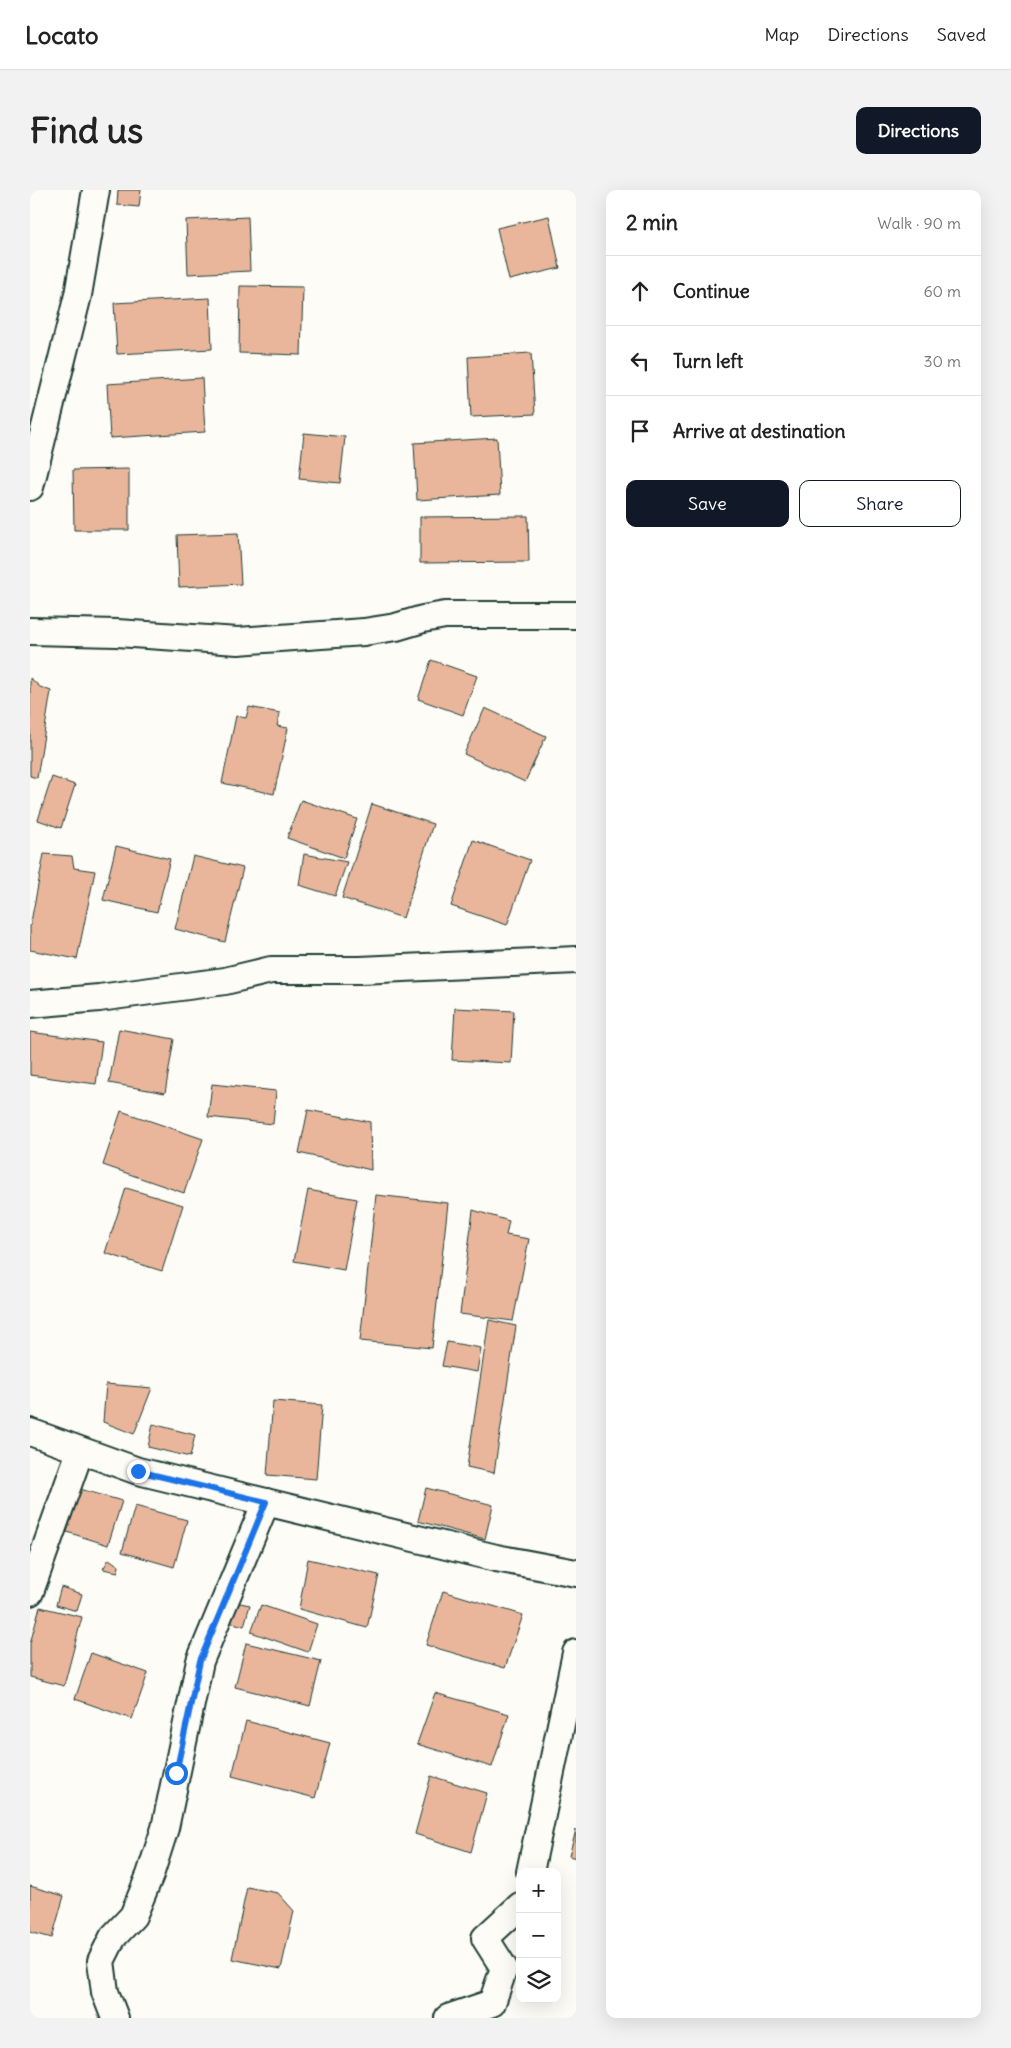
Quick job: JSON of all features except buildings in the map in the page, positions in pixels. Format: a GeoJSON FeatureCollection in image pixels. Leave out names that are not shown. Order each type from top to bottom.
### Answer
{"type":"FeatureCollection","features":[{"type":"Feature","properties":{"kind":"street"},"geometry":{"type":"LineString","coordinates":[[30,487],[41,401],[78,295],[96,190]]}},
{"type":"Feature","properties":{"kind":"street"},"geometry":{"type":"LineString","coordinates":[[30,631],[117,633],[238,640],[364,632],[396,627],[445,615],[576,615]]}},
{"type":"Feature","properties":{"kind":"street"},"geometry":{"type":"LineString","coordinates":[[30,1004],[99,998],[225,981],[271,970],[360,970],[576,960]]}},
{"type":"Feature","properties":{"kind":"street"},"geometry":{"type":"LineString","coordinates":[[30,1432],[138,1471],[496,1558],[576,1573]]}},
{"type":"Feature","properties":{"kind":"street"},"geometry":{"type":"LineString","coordinates":[[30,1592],[80,1451]]}},
{"type":"Feature","properties":{"kind":"street"},"geometry":{"type":"LineString","coordinates":[[115,2018],[105,1992],[101,1961],[113,1937],[133,1916],[150,1875],[165,1828],[200,1661],[266,1502]]}},
{"type":"Feature","properties":{"kind":"street"},"geometry":{"type":"LineString","coordinates":[[531,1868],[576,1653]]}},
{"type":"Feature","properties":{"kind":"street"},"geometry":{"type":"LineString","coordinates":[[448,2018],[492,2003],[504,1968],[485,1938],[516,1910]]}},
{"type":"Feature","properties":{"kind":"route"},"geometry":{"type":"LineString","coordinates":[[138,1471],[266,1502],[200,1661],[176,1773]]}}]}
